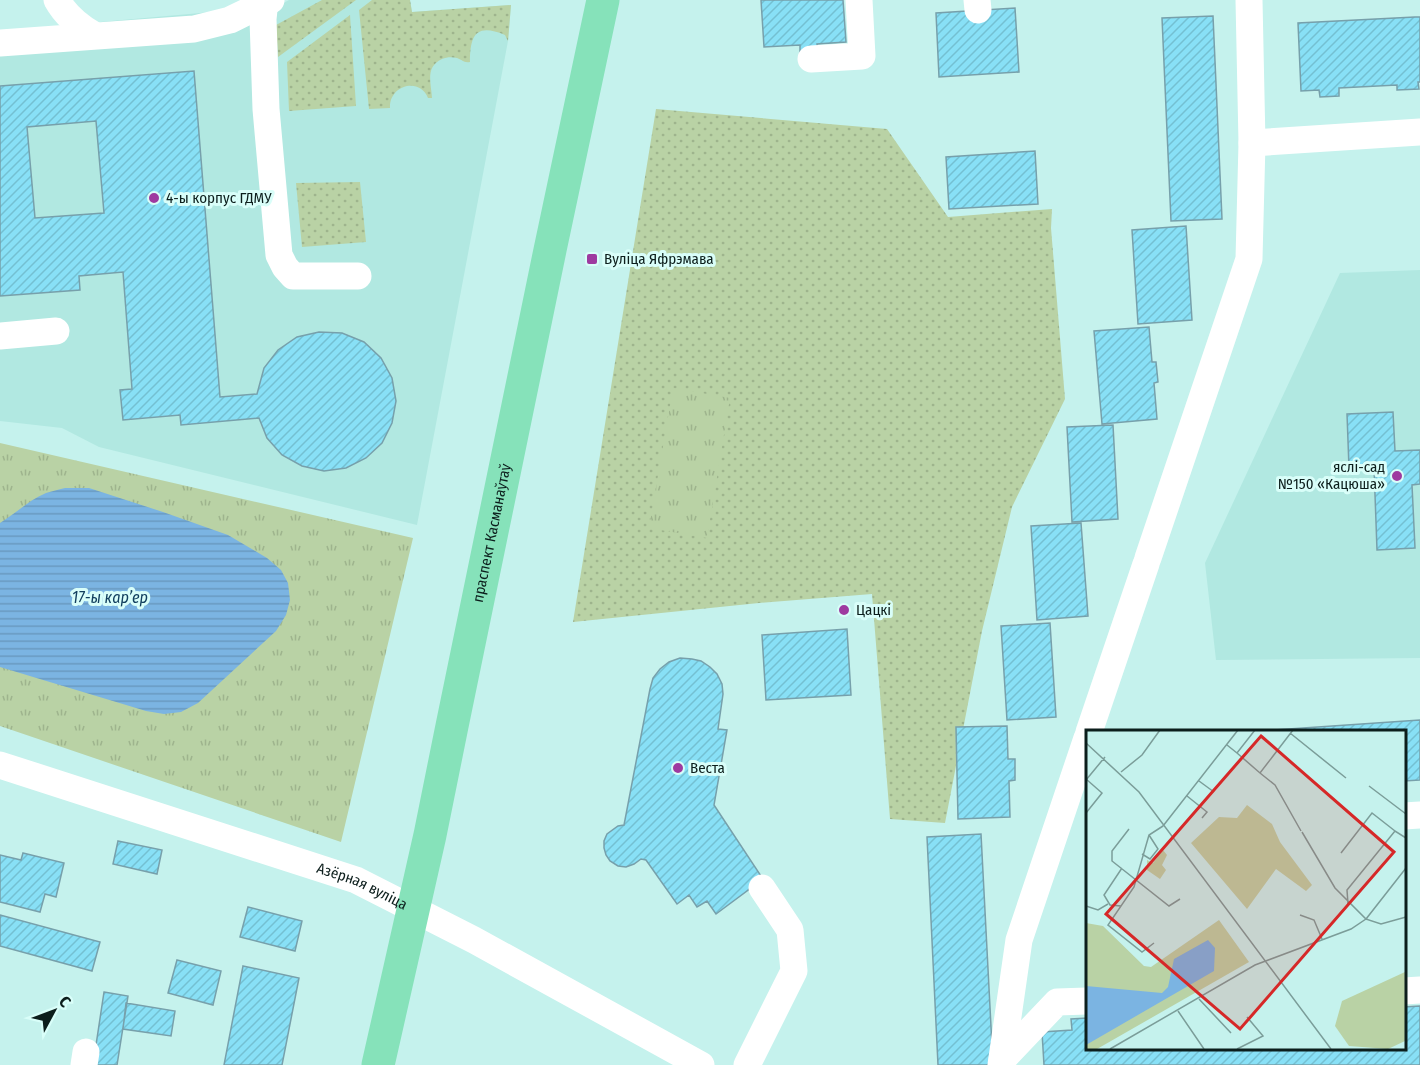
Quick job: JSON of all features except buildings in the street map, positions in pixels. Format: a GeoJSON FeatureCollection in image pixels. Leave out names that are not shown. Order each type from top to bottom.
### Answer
{"type":"FeatureCollection","features":[{"type":"Feature","properties":{"kind":"main road","name":"праспект Касманаўтаў"},"geometry":{"type":"LineString","coordinates":[[378,1065],[430,835],[547,261],[603,0]]}},
{"type":"Feature","properties":{"kind":"street"},"geometry":{"type":"LineString","coordinates":[[57,0],[72,20],[94,35]]}},
{"type":"Feature","properties":{"kind":"street"},"geometry":{"type":"LineString","coordinates":[[811,59],[862,56],[859,0]]}},
{"type":"Feature","properties":{"kind":"street"},"geometry":{"type":"LineString","coordinates":[[1090,730],[1249,259],[1252,143],[1249,0]]}},
{"type":"Feature","properties":{"kind":"street"},"geometry":{"type":"LineString","coordinates":[[0,43],[194,29],[230,20],[267,1]]}},
{"type":"Feature","properties":{"kind":"street"},"geometry":{"type":"LineString","coordinates":[[267,1],[263,19],[266,109],[279,255],[285,267],[294,276],[358,276]]}},
{"type":"Feature","properties":{"kind":"street"},"geometry":{"type":"LineString","coordinates":[[1252,143],[1420,132]]}},
{"type":"Feature","properties":{"kind":"street"},"geometry":{"type":"LineString","coordinates":[[0,336],[56,331]]}},
{"type":"Feature","properties":{"kind":"street"},"geometry":{"type":"LineString","coordinates":[[1001,1063],[1019,940],[1086,741]]}},
{"type":"Feature","properties":{"kind":"street","name":"Азёрная вуліца"},"geometry":{"type":"LineString","coordinates":[[0,765],[356,880],[474,940],[701,1065]]}},
{"type":"Feature","properties":{"kind":"street"},"geometry":{"type":"LineString","coordinates":[[1405,816],[1420,815]]}},
{"type":"Feature","properties":{"kind":"street"},"geometry":{"type":"LineString","coordinates":[[747,1065],[794,971],[790,930],[762,888]]}},
{"type":"Feature","properties":{"kind":"street"},"geometry":{"type":"LineString","coordinates":[[1405,991],[1420,990]]}},
{"type":"Feature","properties":{"kind":"street"},"geometry":{"type":"LineString","coordinates":[[1001,1063],[1057,1002],[1086,1001]]}},
{"type":"Feature","properties":{"kind":"shaded area"},"geometry":{"type":"Polygon","coordinates":[[[289,0],[410,0],[412,12],[511,5],[508,41],[417,525],[99,447],[62,428],[0,421],[0,31],[278,6],[289,0]]]}},
{"type":"Feature","properties":{"kind":"shaded area"},"geometry":{"type":"Polygon","coordinates":[[[1420,270],[1420,658],[1216,660],[1205,563],[1340,273],[1420,270]]]}},
{"type":"Feature","properties":{"kind":"green space"},"geometry":{"type":"Polygon","coordinates":[[[322,0],[356,0],[278,57],[276,25],[322,0]]]}},
{"type":"Feature","properties":{"kind":"green space"},"geometry":{"type":"Polygon","coordinates":[[[372,0],[410,0],[412,12],[511,5],[508,41],[505,35],[487,30],[481,31],[473,38],[470,62],[448,58],[442,59],[433,66],[430,76],[432,98],[428,98],[419,87],[406,86],[394,94],[390,108],[369,109],[359,10],[372,0]]]}},
{"type":"Feature","properties":{"kind":"green space"},"geometry":{"type":"Polygon","coordinates":[[[350,15],[356,106],[289,111],[287,62],[350,15]]]}},
{"type":"Feature","properties":{"kind":"green space"},"geometry":{"type":"Polygon","coordinates":[[[656,109],[887,129],[948,217],[1052,209],[1051,228],[1065,399],[1012,507],[982,631],[945,823],[890,819],[872,594],[573,622],[656,109]]]}},
{"type":"Feature","properties":{"kind":"green space"},"geometry":{"type":"Polygon","coordinates":[[[360,182],[366,242],[302,247],[296,183],[360,182]]]}},
{"type":"Feature","properties":{"kind":"green space"},"geometry":{"type":"Polygon","coordinates":[[[673,388],[730,398],[707,538],[649,528],[673,388]]]}},
{"type":"Feature","properties":{"kind":"green space"},"geometry":{"type":"Polygon","coordinates":[[[0,443],[413,538],[341,842],[0,726],[0,443]]]}},
{"type":"Feature","properties":{"kind":"water","name":"17-ы кар’ер"},"geometry":{"type":"Polygon","coordinates":[[[65,488],[89,488],[163,512],[228,535],[267,558],[281,570],[288,583],[290,600],[286,615],[276,631],[198,703],[181,712],[164,714],[146,711],[0,667],[0,523],[40,496],[65,488]]]}},
{"type":"Feature","properties":{"kind":"place","name":"4-ы корпус ГДМУ"},"geometry":{"type":"Point","coordinates":[154,198]}},
{"type":"Feature","properties":{"kind":"place","name":"Вуліца Яфрэмава"},"geometry":{"type":"Point","coordinates":[592,259]}},
{"type":"Feature","properties":{"kind":"place","name":"яслі-сад №150 «Кацюша»"},"geometry":{"type":"Point","coordinates":[1397,476]}},
{"type":"Feature","properties":{"kind":"place","name":"Цацкі"},"geometry":{"type":"Point","coordinates":[844,610]}},
{"type":"Feature","properties":{"kind":"place","name":"Веста"},"geometry":{"type":"Point","coordinates":[678,768]}}]}
